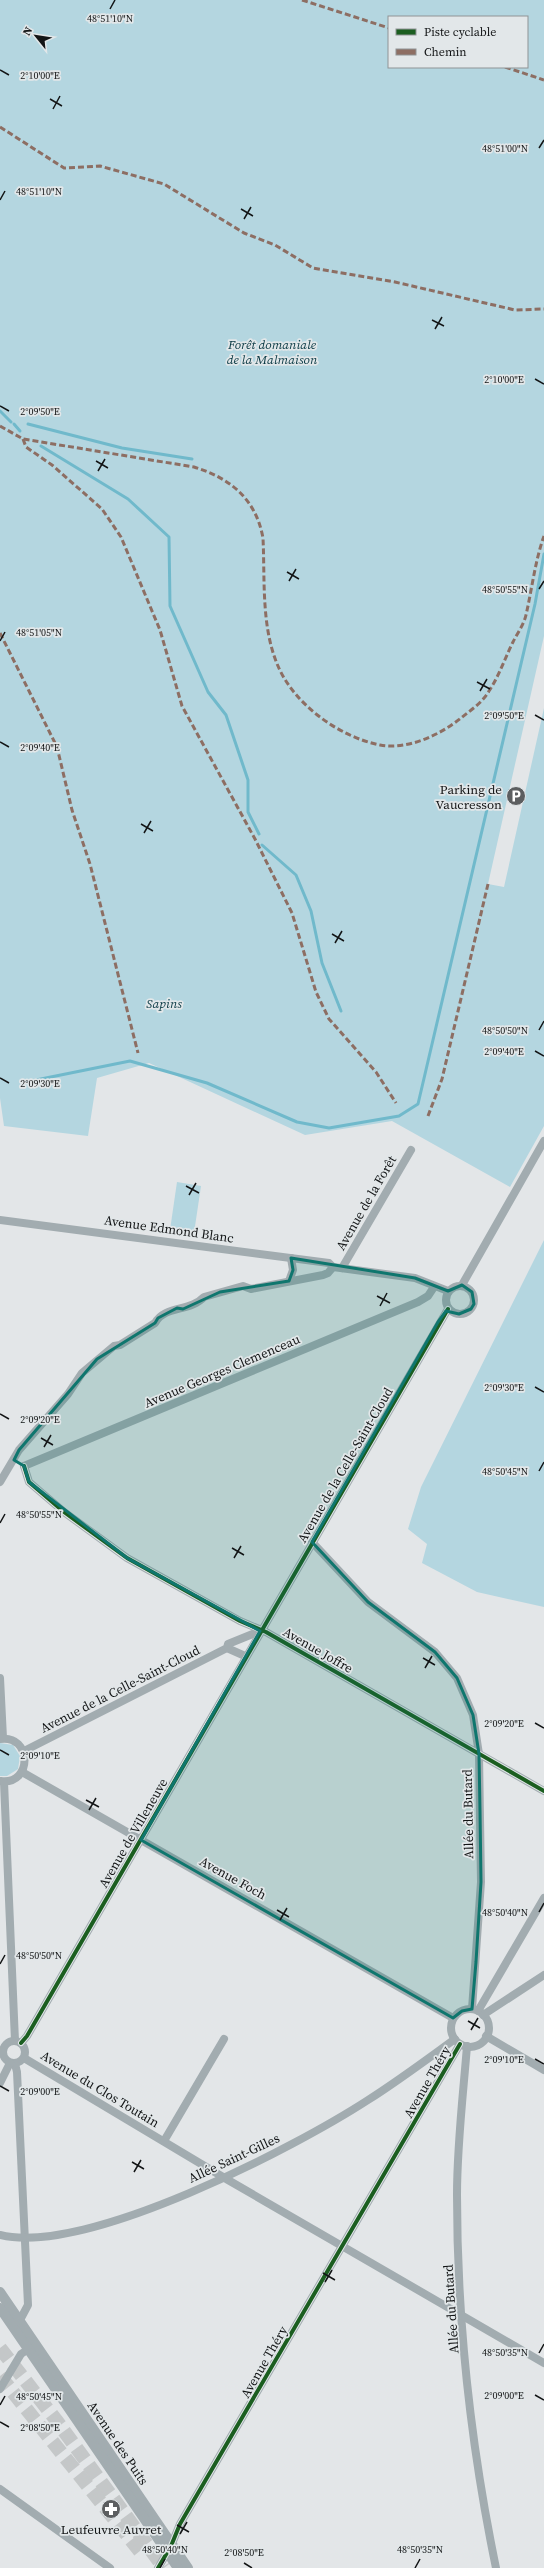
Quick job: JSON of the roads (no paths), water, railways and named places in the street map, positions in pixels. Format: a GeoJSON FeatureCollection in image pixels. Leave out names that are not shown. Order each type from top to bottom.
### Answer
{"type":"FeatureCollection","features":[{"type":"Feature","properties":{"kind":"street"},"geometry":{"type":"LineString","coordinates":[[462,1285],[544,1141]]}},
{"type":"Feature","properties":{"kind":"street","name":"Avenue de la Forêt"},"geometry":{"type":"LineString","coordinates":[[342,1268],[411,1150]]}},
{"type":"Feature","properties":{"kind":"street","name":"Avenue Edmond Blanc"},"geometry":{"type":"LineString","coordinates":[[0,1220],[329,1263],[334,1267],[415,1278],[434,1287],[448,1291]]}},
{"type":"Feature","properties":{"kind":"street"},"geometry":{"type":"LineString","coordinates":[[287,1281],[293,1270],[291,1258]]}},
{"type":"Feature","properties":{"kind":"street"},"geometry":{"type":"LineString","coordinates":[[0,1482],[19,1450],[68,1394],[82,1373],[114,1346],[120,1345],[155,1323],[158,1318],[177,1308],[184,1309],[204,1298],[244,1286],[251,1289],[328,1273],[334,1267]]}},
{"type":"Feature","properties":{"kind":"street"},"geometry":{"type":"LineString","coordinates":[[462,1285],[468,1288],[474,1298],[470,1309],[459,1314],[448,1309],[445,1297],[452,1287],[462,1285]]}},
{"type":"Feature","properties":{"kind":"street","name":"Avenue Georges Clemenceau"},"geometry":{"type":"LineString","coordinates":[[24,1466],[418,1302],[428,1296],[434,1287]]}},
{"type":"Feature","properties":{"kind":"street","name":"Avenue de la Celle-Saint-Cloud"},"geometry":{"type":"LineString","coordinates":[[24,1751],[226,1648],[228,1644],[241,1637],[260,1631],[448,1309]]}},
{"type":"Feature","properties":{"kind":"street"},"geometry":{"type":"LineString","coordinates":[[14,1460],[24,1466]]}},
{"type":"Feature","properties":{"kind":"street","name":"Avenue Joffre"},"geometry":{"type":"LineString","coordinates":[[24,1466],[29,1482],[64,1512],[127,1558],[544,1791]]}},
{"type":"Feature","properties":{"kind":"street","name":"Allée du Butard"},"geometry":{"type":"LineString","coordinates":[[312,1542],[368,1602],[435,1652],[457,1678],[473,1715],[479,1754],[481,1882],[478,2012]]}},
{"type":"Feature","properties":{"kind":"street","name":"Avenue de Villeneuve"},"geometry":{"type":"LineString","coordinates":[[18,2042],[27,2036],[260,1631]]}},
{"type":"Feature","properties":{"kind":"street"},"geometry":{"type":"LineString","coordinates":[[226,1648],[245,1656]]}},
{"type":"Feature","properties":{"kind":"street"},"geometry":{"type":"LineString","coordinates":[[0,1678],[1,1738],[17,1743],[24,1751],[26,1761],[22,1772],[16,1778],[2,1782]]}},
{"type":"Feature","properties":{"kind":"street","name":"Avenue Foch"},"geometry":{"type":"LineString","coordinates":[[22,1772],[453,2018]]}},
{"type":"Feature","properties":{"kind":"street","name":"Avenue du Clos Toutain"},"geometry":{"type":"LineString","coordinates":[[2,1782],[18,2042],[25,2050],[24,2058]]}},
{"type":"Feature","properties":{"kind":"street"},"geometry":{"type":"LineString","coordinates":[[478,2012],[544,1898]]}},
{"type":"Feature","properties":{"kind":"street"},"geometry":{"type":"LineString","coordinates":[[478,2012],[488,2025],[486,2036],[479,2044],[461,2043],[451,2027],[453,2018],[462,2011],[478,2012],[544,1975]]}},
{"type":"Feature","properties":{"kind":"street"},"geometry":{"type":"LineString","coordinates":[[486,2036],[544,2070]]}},
{"type":"Feature","properties":{"kind":"street","name":"Avenue du Clos Toutain"},"geometry":{"type":"LineString","coordinates":[[164,2141],[224,2038]]}},
{"type":"Feature","properties":{"kind":"street"},"geometry":{"type":"LineString","coordinates":[[18,2042],[2,2045],[4,2056],[13,2063],[18,2072],[28,2305],[20,2320]]}},
{"type":"Feature","properties":{"kind":"street","name":"Allée du Butard"},"geometry":{"type":"LineString","coordinates":[[461,2043],[457,2194],[462,2315],[482,2499],[496,2568]]}},
{"type":"Feature","properties":{"kind":"street","name":"Allée Saint-Gilles"},"geometry":{"type":"LineString","coordinates":[[0,2235],[24,2239],[81,2232],[162,2204],[224,2177],[296,2142],[461,2043]]}},
{"type":"Feature","properties":{"kind":"street","name":"Avenue Théry"},"geometry":{"type":"LineString","coordinates":[[158,2568],[169,2549],[180,2524],[461,2043]]}},
{"type":"Feature","properties":{"kind":"street","name":"Avenue du Clos Toutain"},"geometry":{"type":"LineString","coordinates":[[24,2058],[224,2177],[544,2363]]}},
{"type":"Feature","properties":{"kind":"street","name":"Avenue du Clos Toutain"},"geometry":{"type":"LineString","coordinates":[[13,2063],[24,2058]]}},
{"type":"Feature","properties":{"kind":"street"},"geometry":{"type":"LineString","coordinates":[[0,2083],[13,2063]]}},
{"type":"Feature","properties":{"kind":"street","name":"Avenue des Puits"},"geometry":{"type":"LineString","coordinates":[[0,2292],[20,2320],[31,2347]]}},
{"type":"Feature","properties":{"kind":"street","name":"Avenue des Puits"},"geometry":{"type":"LineString","coordinates":[[0,2308],[31,2347],[87,2428],[169,2549],[178,2568]]}},
{"type":"Feature","properties":{"kind":"street"},"geometry":{"type":"LineString","coordinates":[[0,2389],[22,2354],[31,2347]]}},
{"type":"Feature","properties":{"kind":"street"},"geometry":{"type":"LineString","coordinates":[[0,2489],[110,2568]]}},
{"type":"Feature","properties":{"kind":"street","name":"Avenue des Puits"},"geometry":{"type":"LineString","coordinates":[[169,2549],[188,2568]]}},
{"type":"Feature","properties":{"kind":"waterway"},"geometry":{"type":"LineString","coordinates":[[0,411],[11,422]]}},
{"type":"Feature","properties":{"kind":"waterway"},"geometry":{"type":"LineString","coordinates":[[14,424],[20,431]]}},
{"type":"Feature","properties":{"kind":"waterway"},"geometry":{"type":"LineString","coordinates":[[28,424],[122,448],[192,459]]}},
{"type":"Feature","properties":{"kind":"waterway"},"geometry":{"type":"LineString","coordinates":[[41,446],[128,499],[169,537],[170,606],[208,692],[226,715],[248,780],[248,812],[259,834]]}},
{"type":"Feature","properties":{"kind":"waterway"},"geometry":{"type":"LineString","coordinates":[[26,1082],[130,1061],[207,1083],[297,1122],[329,1128],[399,1116],[418,1104],[535,604],[544,554]]}},
{"type":"Feature","properties":{"kind":"waterway"},"geometry":{"type":"LineString","coordinates":[[262,845],[296,875],[311,911],[322,963],[341,1011]]}},
{"type":"Feature","properties":{"kind":"tunnel"},"geometry":{"type":"LineString","coordinates":[[0,2348],[56,2420],[164,2568]]}},
{"type":"Feature","properties":{"kind":"tunnel"},"geometry":{"type":"LineString","coordinates":[[0,2376],[143,2555]]}},
{"type":"Feature","properties":{"kind":"place","name":"Parking de Vaucresson"},"geometry":{"type":"Point","coordinates":[516,796]}},
{"type":"Feature","properties":{"kind":"place","name":"Leufeuvre Auvret"},"geometry":{"type":"Point","coordinates":[111,2509]}},
{"type":"Feature","properties":{"kind":"park label","name":"Forêt domaniale de la Malmaison"},"geometry":{"type":"Point","coordinates":[272,352]}},
{"type":"Feature","properties":{"kind":"park label","name":"Sapins"},"geometry":{"type":"Point","coordinates":[164,1003]}}]}
